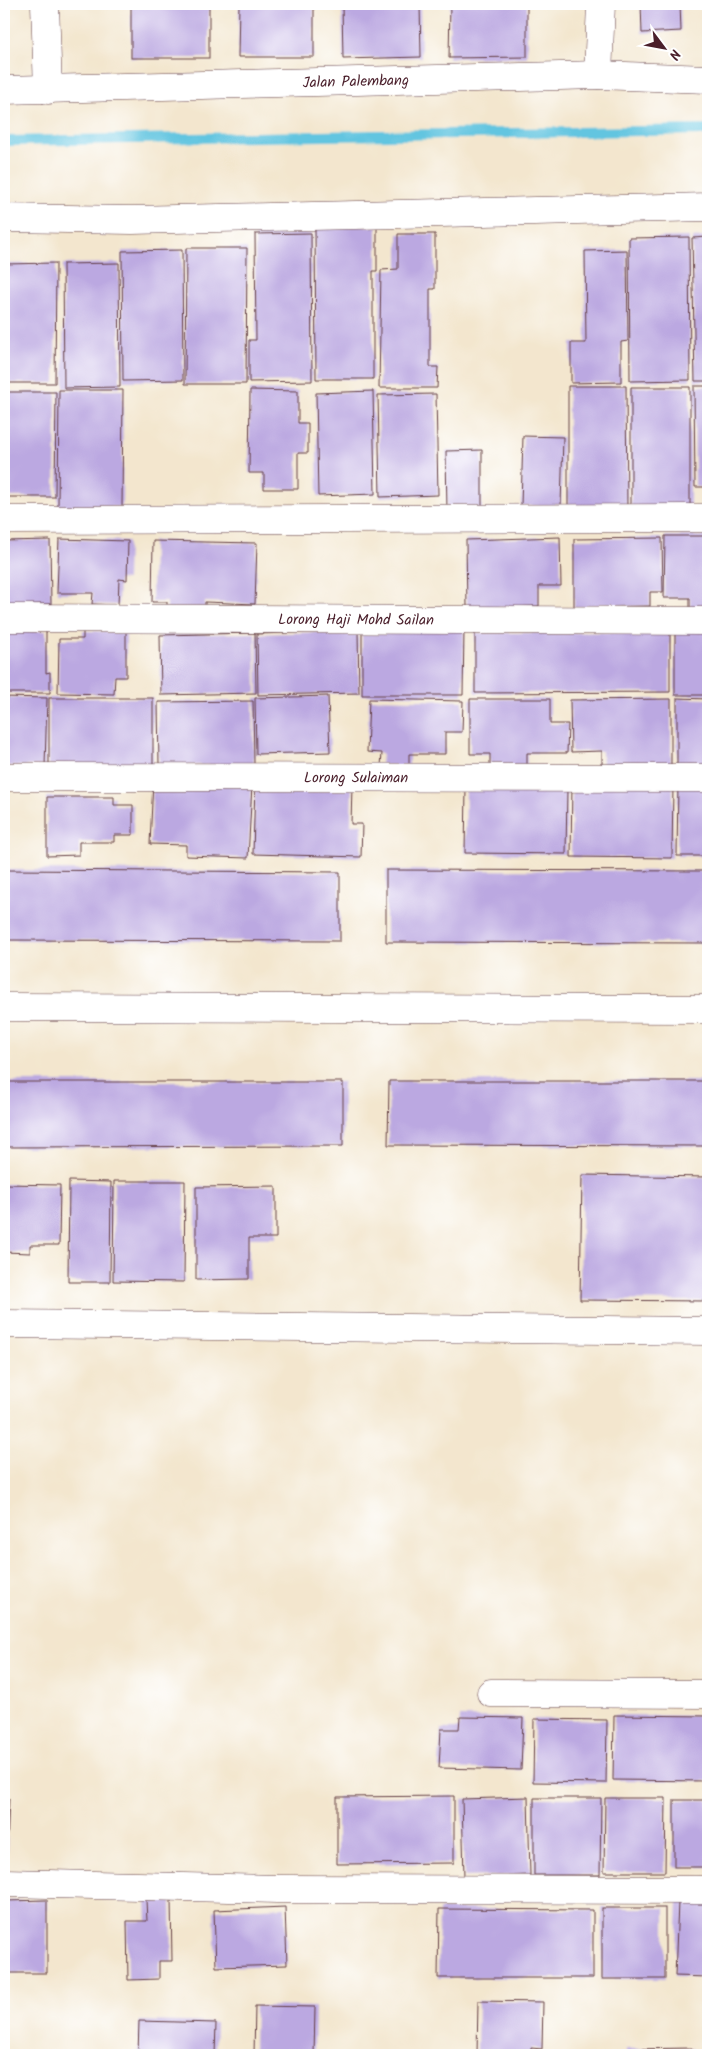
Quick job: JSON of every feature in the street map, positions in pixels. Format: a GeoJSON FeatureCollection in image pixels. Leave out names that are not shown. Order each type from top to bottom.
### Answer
{"type":"FeatureCollection","features":[{"type":"Feature","properties":{"kind":"street"},"geometry":{"type":"LineString","coordinates":[[45,4],[48,90]]}},
{"type":"Feature","properties":{"kind":"street"},"geometry":{"type":"LineString","coordinates":[[598,75],[601,4]]}},
{"type":"Feature","properties":{"kind":"street","name":"Jalan Palembang"},"geometry":{"type":"LineString","coordinates":[[4,90],[598,75],[708,79]]}},
{"type":"Feature","properties":{"kind":"street"},"geometry":{"type":"LineString","coordinates":[[4,218],[142,220],[708,207]]}},
{"type":"Feature","properties":{"kind":"street"},"geometry":{"type":"LineString","coordinates":[[4,520],[708,518]]}},
{"type":"Feature","properties":{"kind":"street","name":"Lorong Haji Mohd Sailan"},"geometry":{"type":"LineString","coordinates":[[4,618],[708,621]]}},
{"type":"Feature","properties":{"kind":"street","name":"Lorong Sulaiman"},"geometry":{"type":"LineString","coordinates":[[4,777],[708,778]]}},
{"type":"Feature","properties":{"kind":"street"},"geometry":{"type":"LineString","coordinates":[[4,1007],[708,1009]]}},
{"type":"Feature","properties":{"kind":"street"},"geometry":{"type":"LineString","coordinates":[[4,1324],[708,1331]]}},
{"type":"Feature","properties":{"kind":"street"},"geometry":{"type":"LineString","coordinates":[[491,1693],[708,1694]]}},
{"type":"Feature","properties":{"kind":"street"},"geometry":{"type":"LineString","coordinates":[[4,1882],[286,1889],[708,1890]]}},
{"type":"Feature","properties":{"kind":"building"},"geometry":{"type":"Polygon","coordinates":[[[131,4],[209,4],[209,58],[131,58],[131,4]]]}},
{"type":"Feature","properties":{"kind":"building"},"geometry":{"type":"Polygon","coordinates":[[[239,4],[314,4],[314,57],[238,57],[239,4]]]}},
{"type":"Feature","properties":{"kind":"building"},"geometry":{"type":"Polygon","coordinates":[[[342,4],[420,4],[421,57],[343,59],[342,4]]]}},
{"type":"Feature","properties":{"kind":"building"},"geometry":{"type":"Polygon","coordinates":[[[450,4],[527,4],[527,57],[449,58],[450,4]]]}},
{"type":"Feature","properties":{"kind":"building"},"geometry":{"type":"Polygon","coordinates":[[[641,4],[680,4],[681,31],[642,33],[641,4]]]}},
{"type":"Feature","properties":{"kind":"building"},"geometry":{"type":"Polygon","coordinates":[[[377,226],[377,271],[373,271],[373,379],[316,379],[315,227],[377,226]]]}},
{"type":"Feature","properties":{"kind":"building"},"geometry":{"type":"Polygon","coordinates":[[[311,233],[312,381],[249,382],[249,340],[256,340],[255,234],[311,233]]]}},
{"type":"Feature","properties":{"kind":"building"},"geometry":{"type":"Polygon","coordinates":[[[398,234],[435,234],[435,289],[430,289],[430,367],[438,367],[437,388],[379,388],[381,270],[398,269],[398,234]]]}},
{"type":"Feature","properties":{"kind":"building"},"geometry":{"type":"Polygon","coordinates":[[[689,237],[690,380],[630,381],[629,238],[689,237]]]}},
{"type":"Feature","properties":{"kind":"building"},"geometry":{"type":"Polygon","coordinates":[[[708,237],[708,381],[695,381],[692,238],[708,237]]]}},
{"type":"Feature","properties":{"kind":"building"},"geometry":{"type":"Polygon","coordinates":[[[186,248],[247,248],[246,384],[185,384],[186,248]]]}},
{"type":"Feature","properties":{"kind":"building"},"geometry":{"type":"Polygon","coordinates":[[[182,250],[183,380],[123,381],[122,251],[182,250]]]}},
{"type":"Feature","properties":{"kind":"building"},"geometry":{"type":"Polygon","coordinates":[[[627,250],[628,341],[621,342],[621,382],[571,383],[571,343],[586,343],[585,251],[627,250]]]}},
{"type":"Feature","properties":{"kind":"building"},"geometry":{"type":"Polygon","coordinates":[[[56,263],[55,383],[4,383],[4,264],[56,263]]]}},
{"type":"Feature","properties":{"kind":"building"},"geometry":{"type":"Polygon","coordinates":[[[119,263],[120,387],[64,388],[63,264],[119,263]]]}},
{"type":"Feature","properties":{"kind":"building"},"geometry":{"type":"Polygon","coordinates":[[[568,386],[626,386],[627,509],[568,511],[568,386]]]}},
{"type":"Feature","properties":{"kind":"building"},"geometry":{"type":"Polygon","coordinates":[[[694,386],[708,386],[708,487],[695,487],[694,386]]]}},
{"type":"Feature","properties":{"kind":"building"},"geometry":{"type":"Polygon","coordinates":[[[631,387],[690,387],[690,509],[631,510],[631,387]]]}},
{"type":"Feature","properties":{"kind":"building"},"geometry":{"type":"Polygon","coordinates":[[[59,390],[123,390],[122,507],[58,507],[59,390]]]}},
{"type":"Feature","properties":{"kind":"building"},"geometry":{"type":"Polygon","coordinates":[[[250,390],[298,391],[298,423],[308,423],[308,453],[298,453],[298,489],[264,489],[264,473],[249,473],[250,390]]]}},
{"type":"Feature","properties":{"kind":"building"},"geometry":{"type":"Polygon","coordinates":[[[373,391],[375,494],[318,496],[316,393],[373,391]]]}},
{"type":"Feature","properties":{"kind":"building"},"geometry":{"type":"Polygon","coordinates":[[[4,392],[56,392],[55,497],[4,497],[4,392]]]}},
{"type":"Feature","properties":{"kind":"building"},"geometry":{"type":"Polygon","coordinates":[[[436,394],[438,495],[380,497],[378,395],[436,394]]]}},
{"type":"Feature","properties":{"kind":"building"},"geometry":{"type":"Polygon","coordinates":[[[523,436],[563,437],[561,506],[521,506],[523,436]]]}},
{"type":"Feature","properties":{"kind":"building"},"geometry":{"type":"Polygon","coordinates":[[[482,450],[482,512],[447,512],[446,451],[482,450]]]}},
{"type":"Feature","properties":{"kind":"building"},"geometry":{"type":"Polygon","coordinates":[[[665,536],[708,536],[708,609],[690,609],[690,598],[664,598],[665,536]]]}},
{"type":"Feature","properties":{"kind":"building"},"geometry":{"type":"Polygon","coordinates":[[[560,537],[561,586],[539,586],[539,606],[467,608],[466,540],[560,537]]]}},
{"type":"Feature","properties":{"kind":"building"},"geometry":{"type":"Polygon","coordinates":[[[662,538],[663,592],[650,592],[650,606],[574,607],[574,539],[662,538]]]}},
{"type":"Feature","properties":{"kind":"building"},"geometry":{"type":"Polygon","coordinates":[[[59,539],[128,541],[127,580],[119,579],[118,605],[92,604],[93,593],[57,593],[59,539]]]}},
{"type":"Feature","properties":{"kind":"building"},"geometry":{"type":"Polygon","coordinates":[[[50,540],[51,604],[4,605],[4,541],[50,540]]]}},
{"type":"Feature","properties":{"kind":"building"},"geometry":{"type":"Polygon","coordinates":[[[153,541],[257,543],[255,604],[205,602],[205,610],[167,610],[167,602],[152,602],[153,541]]]}},
{"type":"Feature","properties":{"kind":"building"},"geometry":{"type":"Polygon","coordinates":[[[675,629],[708,629],[708,695],[675,695],[675,629]]]}},
{"type":"Feature","properties":{"kind":"building"},"geometry":{"type":"Polygon","coordinates":[[[362,630],[464,630],[463,695],[362,695],[362,630]]]}},
{"type":"Feature","properties":{"kind":"building"},"geometry":{"type":"Polygon","coordinates":[[[4,631],[46,631],[46,673],[50,672],[50,693],[4,693],[4,631]]]}},
{"type":"Feature","properties":{"kind":"building"},"geometry":{"type":"Polygon","coordinates":[[[83,631],[126,632],[126,677],[115,677],[114,694],[58,693],[59,639],[83,639],[83,631]]]}},
{"type":"Feature","properties":{"kind":"building"},"geometry":{"type":"Polygon","coordinates":[[[358,631],[359,693],[258,695],[257,634],[358,631]]]}},
{"type":"Feature","properties":{"kind":"building"},"geometry":{"type":"Polygon","coordinates":[[[670,632],[670,692],[475,693],[475,633],[670,632]]]}},
{"type":"Feature","properties":{"kind":"building"},"geometry":{"type":"Polygon","coordinates":[[[255,633],[256,693],[161,695],[160,635],[255,633]]]}},
{"type":"Feature","properties":{"kind":"building"},"geometry":{"type":"Polygon","coordinates":[[[328,696],[330,752],[256,754],[255,698],[328,696]]]}},
{"type":"Feature","properties":{"kind":"building"},"geometry":{"type":"Polygon","coordinates":[[[4,697],[47,698],[45,766],[4,766],[4,697]]]}},
{"type":"Feature","properties":{"kind":"building"},"geometry":{"type":"Polygon","coordinates":[[[49,698],[153,698],[153,765],[49,765],[49,698]]]}},
{"type":"Feature","properties":{"kind":"building"},"geometry":{"type":"Polygon","coordinates":[[[677,698],[708,699],[708,766],[677,766],[677,698]]]}},
{"type":"Feature","properties":{"kind":"building"},"geometry":{"type":"Polygon","coordinates":[[[369,699],[463,701],[462,732],[445,732],[445,754],[409,754],[409,766],[381,766],[382,753],[367,752],[369,699]]]}},
{"type":"Feature","properties":{"kind":"building"},"geometry":{"type":"Polygon","coordinates":[[[470,699],[550,699],[550,724],[568,724],[567,753],[527,753],[527,766],[490,766],[490,754],[470,754],[470,699]]]}},
{"type":"Feature","properties":{"kind":"building"},"geometry":{"type":"Polygon","coordinates":[[[671,699],[671,765],[602,766],[602,751],[571,752],[570,700],[671,699]]]}},
{"type":"Feature","properties":{"kind":"building"},"geometry":{"type":"Polygon","coordinates":[[[253,701],[254,764],[159,766],[158,702],[253,701]]]}},
{"type":"Feature","properties":{"kind":"building"},"geometry":{"type":"Polygon","coordinates":[[[153,781],[252,785],[248,858],[186,856],[186,845],[150,844],[153,781]]]}},
{"type":"Feature","properties":{"kind":"building"},"geometry":{"type":"Polygon","coordinates":[[[255,783],[352,786],[351,824],[362,824],[361,857],[253,854],[255,783]]]}},
{"type":"Feature","properties":{"kind":"building"},"geometry":{"type":"Polygon","coordinates":[[[572,783],[673,784],[672,858],[571,857],[572,783]]]}},
{"type":"Feature","properties":{"kind":"building"},"geometry":{"type":"Polygon","coordinates":[[[678,783],[708,784],[708,856],[677,856],[678,783]]]}},
{"type":"Feature","properties":{"kind":"building"},"geometry":{"type":"Polygon","coordinates":[[[466,787],[567,788],[566,854],[465,853],[466,787]]]}},
{"type":"Feature","properties":{"kind":"building"},"geometry":{"type":"Polygon","coordinates":[[[47,797],[114,797],[114,805],[133,805],[133,835],[114,835],[114,842],[79,842],[79,855],[47,856],[47,797]]]}},
{"type":"Feature","properties":{"kind":"building"},"geometry":{"type":"Polygon","coordinates":[[[4,870],[340,872],[340,941],[4,940],[4,870]]]}},
{"type":"Feature","properties":{"kind":"building"},"geometry":{"type":"Polygon","coordinates":[[[386,870],[708,871],[708,943],[386,942],[386,870]]]}},
{"type":"Feature","properties":{"kind":"building"},"geometry":{"type":"Polygon","coordinates":[[[389,1081],[708,1081],[708,1146],[388,1145],[389,1081]]]}},
{"type":"Feature","properties":{"kind":"building"},"geometry":{"type":"Polygon","coordinates":[[[4,1082],[343,1082],[343,1146],[4,1147],[4,1082]]]}},
{"type":"Feature","properties":{"kind":"building"},"geometry":{"type":"Polygon","coordinates":[[[582,1175],[708,1177],[708,1301],[580,1300],[582,1175]]]}},
{"type":"Feature","properties":{"kind":"building"},"geometry":{"type":"Polygon","coordinates":[[[69,1181],[111,1182],[110,1282],[68,1282],[69,1181]]]}},
{"type":"Feature","properties":{"kind":"building"},"geometry":{"type":"Polygon","coordinates":[[[114,1181],[185,1181],[184,1282],[113,1281],[114,1181]]]}},
{"type":"Feature","properties":{"kind":"building"},"geometry":{"type":"Polygon","coordinates":[[[4,1184],[60,1185],[59,1245],[30,1245],[30,1253],[4,1252],[4,1184]]]}},
{"type":"Feature","properties":{"kind":"building"},"geometry":{"type":"Polygon","coordinates":[[[276,1186],[276,1238],[249,1238],[249,1279],[196,1280],[196,1187],[276,1186]]]}},
{"type":"Feature","properties":{"kind":"building"},"geometry":{"type":"Polygon","coordinates":[[[614,1715],[708,1716],[708,1781],[613,1780],[614,1715]]]}},
{"type":"Feature","properties":{"kind":"building"},"geometry":{"type":"Polygon","coordinates":[[[460,1717],[523,1718],[521,1770],[439,1768],[441,1729],[459,1729],[460,1717]]]}},
{"type":"Feature","properties":{"kind":"building"},"geometry":{"type":"Polygon","coordinates":[[[534,1719],[607,1720],[606,1783],[533,1782],[534,1719]]]}},
{"type":"Feature","properties":{"kind":"building"},"geometry":{"type":"Polygon","coordinates":[[[454,1796],[454,1863],[337,1864],[337,1797],[454,1796]]]}},
{"type":"Feature","properties":{"kind":"building"},"geometry":{"type":"Polygon","coordinates":[[[528,1797],[530,1875],[464,1877],[462,1799],[528,1797]]]}},
{"type":"Feature","properties":{"kind":"building"},"geometry":{"type":"Polygon","coordinates":[[[4,1798],[9,1798],[6,1872],[4,1872],[4,1798]]]}},
{"type":"Feature","properties":{"kind":"building"},"geometry":{"type":"Polygon","coordinates":[[[534,1798],[601,1798],[600,1875],[534,1875],[534,1798]]]}},
{"type":"Feature","properties":{"kind":"building"},"geometry":{"type":"Polygon","coordinates":[[[605,1798],[666,1798],[665,1872],[604,1872],[605,1798]]]}},
{"type":"Feature","properties":{"kind":"building"},"geometry":{"type":"Polygon","coordinates":[[[674,1800],[708,1800],[708,1867],[674,1867],[674,1800]]]}},
{"type":"Feature","properties":{"kind":"building"},"geometry":{"type":"Polygon","coordinates":[[[171,1899],[172,1961],[159,1961],[159,1979],[128,1980],[127,1921],[147,1921],[146,1900],[171,1899]]]}},
{"type":"Feature","properties":{"kind":"building"},"geometry":{"type":"Polygon","coordinates":[[[47,1900],[47,1973],[5,1973],[5,1901],[47,1900]]]}},
{"type":"Feature","properties":{"kind":"building"},"geometry":{"type":"Polygon","coordinates":[[[678,1902],[708,1903],[708,1977],[675,1976],[678,1902]]]}},
{"type":"Feature","properties":{"kind":"building"},"geometry":{"type":"Polygon","coordinates":[[[285,1907],[287,1965],[216,1967],[214,1910],[285,1907]]]}},
{"type":"Feature","properties":{"kind":"building"},"geometry":{"type":"Polygon","coordinates":[[[602,1908],[665,1908],[665,1979],[602,1979],[602,1908]]]}},
{"type":"Feature","properties":{"kind":"building"},"geometry":{"type":"Polygon","coordinates":[[[439,1909],[593,1910],[593,1978],[438,1978],[439,1909]]]}},
{"type":"Feature","properties":{"kind":"building"},"geometry":{"type":"Polygon","coordinates":[[[478,2001],[543,2002],[542,2049],[531,2048],[531,2055],[477,2055],[478,2001]]]}},
{"type":"Feature","properties":{"kind":"building"},"geometry":{"type":"Polygon","coordinates":[[[255,2006],[315,2007],[314,2055],[254,2055],[255,2006]]]}},
{"type":"Feature","properties":{"kind":"building"},"geometry":{"type":"Polygon","coordinates":[[[139,2021],[216,2023],[215,2055],[138,2055],[139,2021]]]}},
{"type":"Feature","properties":{"kind":"building"},"geometry":{"type":"Polygon","coordinates":[[[692,2048],[693,2055],[626,2055],[626,2049],[692,2048]]]}},
{"type":"Feature","properties":{"kind":"waterway"},"geometry":{"type":"LineString","coordinates":[[4,141],[708,130]]}}]}
